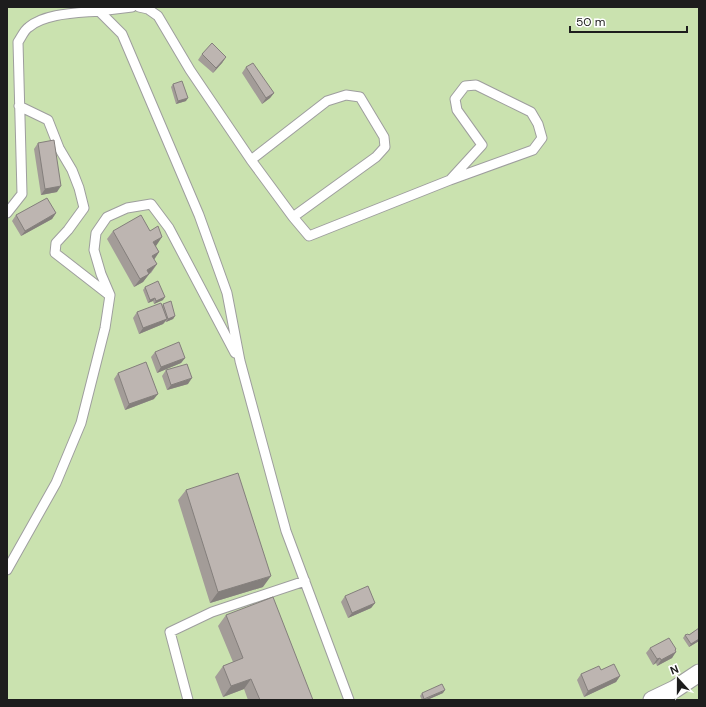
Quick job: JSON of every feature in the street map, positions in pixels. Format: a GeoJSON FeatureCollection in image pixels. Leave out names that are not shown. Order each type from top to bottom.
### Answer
{"type":"FeatureCollection","features":[{"type":"Feature","properties":{"kind":"street"},"geometry":{"type":"LineString","coordinates":[[652,700],[675,689],[699,673]]}},
{"type":"Feature","properties":{"kind":"lane"},"geometry":{"type":"LineString","coordinates":[[7,213],[22,194],[18,42],[28,27],[43,19],[70,13],[99,12],[132,7]]}},
{"type":"Feature","properties":{"kind":"lane"},"geometry":{"type":"LineString","coordinates":[[139,7],[148,9],[158,16],[190,70],[251,160],[309,236],[450,180],[533,150],[542,138],[538,124],[531,112],[476,85],[465,86],[455,99],[458,110],[482,145],[450,180]]}},
{"type":"Feature","properties":{"kind":"lane"},"geometry":{"type":"LineString","coordinates":[[99,12],[122,34],[199,215],[227,293],[240,362],[286,531],[349,700]]}},
{"type":"Feature","properties":{"kind":"lane"},"geometry":{"type":"LineString","coordinates":[[251,160],[327,101],[346,95],[360,97],[384,137],[385,147],[376,157],[293,217]]}},
{"type":"Feature","properties":{"kind":"lane"},"geometry":{"type":"LineString","coordinates":[[19,106],[48,120],[59,148],[72,170],[79,188],[84,208],[56,243],[55,253],[110,295]]}},
{"type":"Feature","properties":{"kind":"lane"},"geometry":{"type":"LineString","coordinates":[[7,570],[56,484],[80,423],[105,328],[110,295],[101,274],[94,250],[96,233],[107,217],[127,208],[150,204],[169,228],[240,362]]}},
{"type":"Feature","properties":{"kind":"lane"},"geometry":{"type":"LineString","coordinates":[[188,700],[170,632],[212,612],[305,581]]}},
{"type":"Feature","properties":{"kind":"green space"},"geometry":{"type":"Polygon","coordinates":[[[7,7],[699,7],[699,700],[7,700],[7,7]]]}},
{"type":"Feature","properties":{"kind":"building"},"geometry":{"type":"Polygon","coordinates":[[[212,43],[226,57],[216,68],[202,54],[212,43]]]}},
{"type":"Feature","properties":{"kind":"building"},"geometry":{"type":"Polygon","coordinates":[[[253,63],[274,93],[266,98],[246,67],[253,63]]]}},
{"type":"Feature","properties":{"kind":"building"},"geometry":{"type":"Polygon","coordinates":[[[182,81],[188,98],[178,101],[173,84],[182,81]]]}},
{"type":"Feature","properties":{"kind":"building"},"geometry":{"type":"Polygon","coordinates":[[[54,140],[61,186],[45,189],[38,143],[54,140]]]}},
{"type":"Feature","properties":{"kind":"building"},"geometry":{"type":"Polygon","coordinates":[[[47,198],[56,213],[25,231],[16,215],[47,198]]]}},
{"type":"Feature","properties":{"kind":"building"},"geometry":{"type":"Polygon","coordinates":[[[141,215],[150,231],[158,226],[162,237],[153,242],[159,252],[152,256],[157,264],[147,270],[149,274],[140,279],[113,231],[141,215]]]}},
{"type":"Feature","properties":{"kind":"building"},"geometry":{"type":"Polygon","coordinates":[[[158,281],[165,297],[156,301],[155,298],[150,300],[145,287],[158,281]]]}},
{"type":"Feature","properties":{"kind":"building"},"geometry":{"type":"Polygon","coordinates":[[[171,301],[175,316],[168,319],[163,304],[171,301]]]}},
{"type":"Feature","properties":{"kind":"building"},"geometry":{"type":"Polygon","coordinates":[[[161,303],[167,319],[143,328],[137,312],[161,303]]]}},
{"type":"Feature","properties":{"kind":"building"},"geometry":{"type":"Polygon","coordinates":[[[179,342],[185,358],[161,367],[155,352],[179,342]]]}},
{"type":"Feature","properties":{"kind":"building"},"geometry":{"type":"Polygon","coordinates":[[[146,362],[158,394],[129,404],[118,373],[146,362]]]}},
{"type":"Feature","properties":{"kind":"building"},"geometry":{"type":"Polygon","coordinates":[[[187,364],[192,378],[171,385],[166,370],[187,364]]]}},
{"type":"Feature","properties":{"kind":"building"},"geometry":{"type":"Polygon","coordinates":[[[238,473],[271,576],[218,592],[186,490],[238,473]]]}},
{"type":"Feature","properties":{"kind":"building"},"geometry":{"type":"Polygon","coordinates":[[[368,586],[375,603],[352,613],[345,596],[368,586]]]}},
{"type":"Feature","properties":{"kind":"building"},"geometry":{"type":"Polygon","coordinates":[[[273,597],[313,700],[260,700],[251,679],[231,686],[223,666],[243,658],[226,615],[273,597]]]}},
{"type":"Feature","properties":{"kind":"building"},"geometry":{"type":"Polygon","coordinates":[[[699,628],[699,639],[691,644],[685,635],[689,635],[699,628]]]}},
{"type":"Feature","properties":{"kind":"building"},"geometry":{"type":"Polygon","coordinates":[[[669,638],[676,649],[676,652],[661,660],[660,658],[657,659],[650,648],[669,638]]]}},
{"type":"Feature","properties":{"kind":"building"},"geometry":{"type":"Polygon","coordinates":[[[614,664],[620,676],[588,691],[581,674],[599,666],[601,670],[614,664]]]}},
{"type":"Feature","properties":{"kind":"building"},"geometry":{"type":"Polygon","coordinates":[[[442,684],[445,690],[424,699],[422,693],[442,684]]]}}]}
